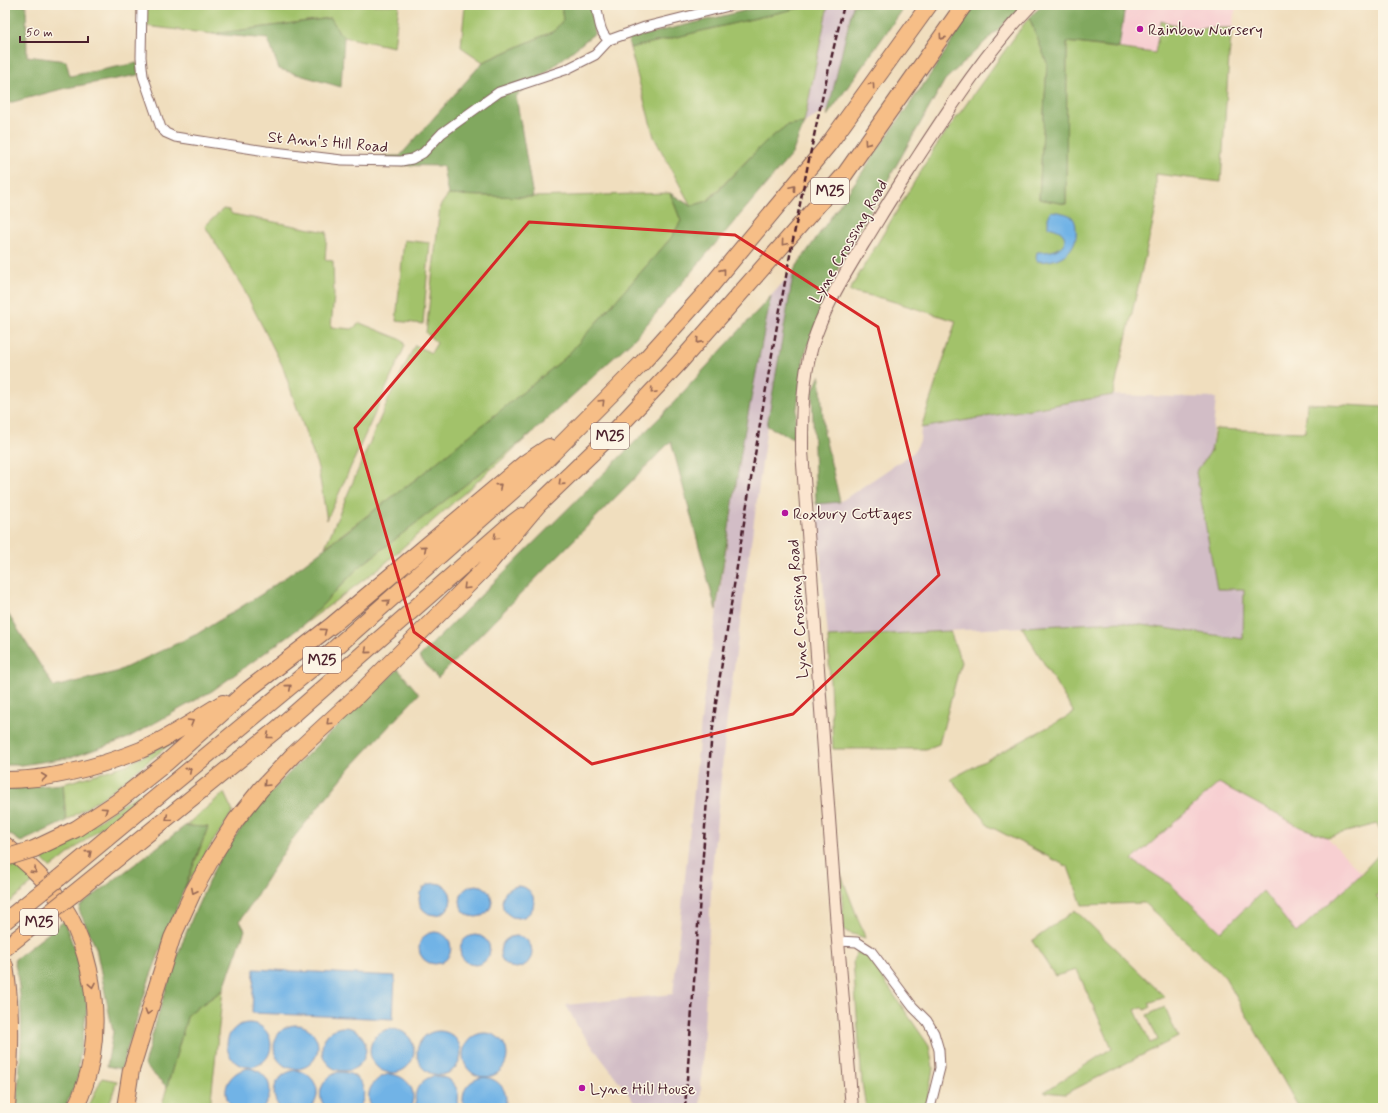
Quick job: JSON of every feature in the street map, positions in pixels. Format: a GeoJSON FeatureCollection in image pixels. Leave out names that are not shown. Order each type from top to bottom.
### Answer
{"type":"FeatureCollection","features":[{"type":"Feature","properties":{"kind":"highway","name":"M25"},"geometry":{"type":"LineString","coordinates":[[5,921],[316,666],[534,472],[643,362],[705,292],[828,145],[929,5]]}},
{"type":"Feature","properties":{"kind":"highway","name":"M25"},"geometry":{"type":"LineString","coordinates":[[5,948],[277,729],[506,528],[538,505],[612,434],[679,363],[845,174],[964,5]]}},
{"type":"Feature","properties":{"kind":"highway"},"geometry":{"type":"LineString","coordinates":[[5,858],[34,849],[76,830],[117,802],[166,763],[249,689],[331,626],[525,463],[575,430]]}},
{"type":"Feature","properties":{"kind":"highway"},"geometry":{"type":"LineString","coordinates":[[115,1108],[131,1070],[172,938],[206,868],[236,820],[261,789],[293,756],[379,674],[486,567],[538,505]]}},
{"type":"Feature","properties":{"kind":"highway"},"geometry":{"type":"LineString","coordinates":[[5,780],[47,777],[80,771],[141,749],[249,689]]}},
{"type":"Feature","properties":{"kind":"highway"},"geometry":{"type":"LineString","coordinates":[[5,845],[38,874],[56,895],[79,936],[88,969],[94,997],[95,1032],[90,1067],[75,1108]]}},
{"type":"Feature","properties":{"kind":"highway"},"geometry":{"type":"LineString","coordinates":[[5,966],[10,1004],[11,1038],[7,1108]]}},
{"type":"Feature","properties":{"kind":"highway"},"geometry":{"type":"LineString","coordinates":[[124,1108],[131,1070]]}},
{"type":"Feature","properties":{"kind":"street","name":"St Ann's Hill Road"},"geometry":{"type":"LineString","coordinates":[[142,5],[141,67],[157,120],[166,133],[175,137],[190,140],[342,160],[400,161],[417,157],[423,153],[442,133],[499,92],[565,70],[595,55],[609,40]]}},
{"type":"Feature","properties":{"kind":"street"},"geometry":{"type":"LineString","coordinates":[[596,5],[604,37],[609,40],[645,27],[733,5]]}},
{"type":"Feature","properties":{"kind":"street","name":"Lyne Crossing Road"},"geometry":{"type":"LineString","coordinates":[[852,1108],[838,941],[802,451],[803,399],[806,374],[812,347],[821,320],[842,278],[883,211],[971,76],[997,42],[1031,5]]}},
{"type":"Feature","properties":{"kind":"street"},"geometry":{"type":"LineString","coordinates":[[838,941],[854,940],[871,951],[934,1033],[939,1050],[940,1068],[930,1108]]}},
{"type":"Feature","properties":{"kind":"highlighted area"},"geometry":{"type":"Polygon","coordinates":[[[529,222],[735,235],[878,327],[939,575],[793,714],[592,764],[414,632],[355,428],[529,222]]]}},
{"type":"Feature","properties":{"kind":"shaded area"},"geometry":{"type":"Polygon","coordinates":[[[828,5],[853,5],[829,109],[804,123],[828,5]]]}},
{"type":"Feature","properties":{"kind":"shaded area","name":"Rainbow Nursery"},"geometry":{"type":"Polygon","coordinates":[[[1125,5],[1237,5],[1232,28],[1203,28],[1194,30],[1161,21],[1155,53],[1119,48],[1125,5]]]}},
{"type":"Feature","properties":{"kind":"shaded area"},"geometry":{"type":"Polygon","coordinates":[[[794,270],[767,426],[726,726],[712,871],[700,1108],[639,1108],[579,1029],[566,1005],[673,994],[703,703],[743,440],[771,296],[794,270]]]}},
{"type":"Feature","properties":{"kind":"shaded area"},"geometry":{"type":"Polygon","coordinates":[[[1113,395],[1216,398],[1211,451],[1196,472],[1244,588],[1243,639],[1120,622],[828,637],[816,504],[840,502],[914,452],[920,441],[921,428],[1113,395]]]}},
{"type":"Feature","properties":{"kind":"shaded area"},"geometry":{"type":"Polygon","coordinates":[[[1219,783],[1300,827],[1327,837],[1362,874],[1296,933],[1221,932],[1170,884],[1132,860],[1219,783]]]}},
{"type":"Feature","properties":{"kind":"green space"},"geometry":{"type":"Polygon","coordinates":[[[5,5],[26,5],[27,56],[66,61],[70,76],[137,63],[138,75],[66,88],[5,104],[5,5]]]}},
{"type":"Feature","properties":{"kind":"green space"},"geometry":{"type":"Polygon","coordinates":[[[146,5],[399,5],[394,47],[344,37],[330,18],[213,34],[145,26],[146,5]]]}},
{"type":"Feature","properties":{"kind":"green space"},"geometry":{"type":"Polygon","coordinates":[[[465,5],[561,5],[563,20],[554,31],[483,62],[461,47],[465,5]]]}},
{"type":"Feature","properties":{"kind":"green space"},"geometry":{"type":"Polygon","coordinates":[[[561,5],[590,5],[595,33],[516,96],[533,197],[448,195],[443,166],[381,165],[382,156],[400,156],[483,62],[554,31],[563,20],[561,5]]]}},
{"type":"Feature","properties":{"kind":"green space"},"geometry":{"type":"Polygon","coordinates":[[[768,5],[811,5],[630,48],[628,39],[768,5]]]}},
{"type":"Feature","properties":{"kind":"green space"},"geometry":{"type":"Polygon","coordinates":[[[811,5],[828,5],[804,123],[787,125],[764,143],[707,201],[691,206],[654,137],[630,48],[811,5]]]}},
{"type":"Feature","properties":{"kind":"green space"},"geometry":{"type":"Polygon","coordinates":[[[853,5],[906,5],[827,116],[853,5]]]}},
{"type":"Feature","properties":{"kind":"green space"},"geometry":{"type":"Polygon","coordinates":[[[974,5],[1024,5],[945,80],[840,264],[804,356],[793,438],[767,426],[794,270],[939,62],[974,5]]]}},
{"type":"Feature","properties":{"kind":"green space"},"geometry":{"type":"Polygon","coordinates":[[[1043,5],[1125,5],[1119,48],[1067,42],[1066,204],[1039,199],[1047,63],[1029,17],[1043,5]]]}},
{"type":"Feature","properties":{"kind":"green space"},"geometry":{"type":"Polygon","coordinates":[[[1029,17],[1047,63],[1039,199],[1066,204],[1067,42],[1155,53],[1161,21],[1194,30],[1203,28],[1232,28],[1221,182],[1156,174],[1156,209],[1113,395],[921,428],[956,321],[885,299],[849,291],[934,149],[1029,17]]]}},
{"type":"Feature","properties":{"kind":"green space"},"geometry":{"type":"Polygon","coordinates":[[[331,18],[339,32],[344,37],[341,87],[279,69],[268,39],[213,34],[331,18]]]}},
{"type":"Feature","properties":{"kind":"green space"},"geometry":{"type":"Polygon","coordinates":[[[804,123],[792,154],[635,338],[532,433],[358,568],[302,626],[212,691],[126,739],[73,757],[22,765],[5,765],[5,609],[54,687],[116,672],[197,634],[262,594],[304,564],[416,479],[565,358],[671,238],[681,221],[670,193],[691,206],[708,201],[764,143],[787,125],[804,123]]]}},
{"type":"Feature","properties":{"kind":"green space"},"geometry":{"type":"Polygon","coordinates":[[[670,193],[681,221],[671,238],[565,358],[416,479],[325,547],[388,400],[415,345],[431,353],[437,343],[426,333],[440,206],[448,195],[533,197],[670,193]]]}},
{"type":"Feature","properties":{"kind":"green space"},"geometry":{"type":"Polygon","coordinates":[[[223,209],[229,210],[232,214],[327,232],[325,260],[333,261],[334,296],[331,327],[352,329],[360,323],[402,340],[405,346],[327,520],[318,468],[282,365],[243,288],[205,226],[223,209]]]}},
{"type":"Feature","properties":{"kind":"green space"},"geometry":{"type":"Polygon","coordinates":[[[404,240],[430,243],[423,324],[396,321],[404,240]]]}},
{"type":"Feature","properties":{"kind":"green space"},"geometry":{"type":"Polygon","coordinates":[[[771,296],[743,440],[716,610],[671,441],[438,678],[419,657],[665,412],[771,296]]]}},
{"type":"Feature","properties":{"kind":"green space"},"geometry":{"type":"Polygon","coordinates":[[[820,375],[824,433],[840,502],[816,504],[812,393],[820,375]]]}},
{"type":"Feature","properties":{"kind":"green space"},"geometry":{"type":"Polygon","coordinates":[[[1307,403],[1383,407],[1383,835],[1377,824],[1327,837],[1300,827],[1219,783],[1132,860],[1170,884],[1221,932],[1263,891],[1296,933],[1357,878],[1383,850],[1383,893],[1376,896],[1383,902],[1383,1108],[1299,1108],[1225,977],[1144,903],[1082,905],[1068,867],[989,826],[951,779],[1074,713],[1022,627],[1120,622],[1243,639],[1244,589],[1217,589],[1196,472],[1211,451],[1215,429],[1305,432],[1307,403]]]}},
{"type":"Feature","properties":{"kind":"green space"},"geometry":{"type":"Polygon","coordinates":[[[532,433],[382,566],[302,626],[358,568],[532,433]]]}},
{"type":"Feature","properties":{"kind":"green space"},"geometry":{"type":"Polygon","coordinates":[[[950,631],[961,662],[939,744],[926,749],[833,749],[828,637],[950,631]]]}},
{"type":"Feature","properties":{"kind":"green space"},"geometry":{"type":"Polygon","coordinates":[[[398,669],[419,694],[350,768],[291,841],[240,921],[245,930],[223,990],[188,1014],[167,1087],[144,1065],[176,958],[215,868],[235,837],[278,785],[325,737],[398,669]]]}},
{"type":"Feature","properties":{"kind":"green space"},"geometry":{"type":"Polygon","coordinates":[[[175,740],[106,795],[66,821],[63,784],[126,765],[175,740]]]}},
{"type":"Feature","properties":{"kind":"green space"},"geometry":{"type":"Polygon","coordinates":[[[63,784],[66,821],[21,842],[5,831],[5,789],[63,784]]]}},
{"type":"Feature","properties":{"kind":"green space"},"geometry":{"type":"Polygon","coordinates":[[[144,789],[139,797],[51,868],[39,856],[73,839],[144,789]]]}},
{"type":"Feature","properties":{"kind":"green space"},"geometry":{"type":"Polygon","coordinates":[[[224,793],[233,812],[208,849],[185,889],[208,827],[185,826],[224,793]]]}},
{"type":"Feature","properties":{"kind":"green space"},"geometry":{"type":"Polygon","coordinates":[[[185,826],[208,827],[149,980],[121,1069],[107,1066],[113,1032],[96,948],[79,910],[80,906],[185,826]]]}},
{"type":"Feature","properties":{"kind":"green space"},"geometry":{"type":"Polygon","coordinates":[[[17,863],[35,881],[5,906],[5,867],[17,863]]]}},
{"type":"Feature","properties":{"kind":"green space"},"geometry":{"type":"Polygon","coordinates":[[[840,872],[865,938],[847,932],[844,929],[840,872]]]}},
{"type":"Feature","properties":{"kind":"green space"},"geometry":{"type":"Polygon","coordinates":[[[1075,910],[1165,997],[1149,1003],[1151,1007],[1145,1010],[1142,1007],[1135,1010],[1150,1043],[1158,1040],[1147,1015],[1165,1007],[1178,1037],[1065,1094],[1044,1092],[1112,1048],[1077,970],[1055,976],[1032,941],[1075,910]]]}},
{"type":"Feature","properties":{"kind":"green space"},"geometry":{"type":"Polygon","coordinates":[[[64,921],[84,975],[87,1008],[78,1068],[82,1067],[65,1108],[16,1108],[21,1052],[21,1015],[18,978],[14,960],[64,921]]]}},
{"type":"Feature","properties":{"kind":"green space"},"geometry":{"type":"Polygon","coordinates":[[[857,952],[868,957],[929,1046],[933,1068],[926,1108],[866,1108],[862,1083],[853,961],[857,952]]]}},
{"type":"Feature","properties":{"kind":"green space"},"geometry":{"type":"Polygon","coordinates":[[[223,990],[210,1108],[161,1108],[188,1014],[223,990]]]}},
{"type":"Feature","properties":{"kind":"green space"},"geometry":{"type":"Polygon","coordinates":[[[102,1078],[117,1081],[108,1108],[88,1108],[102,1078]]]}},
{"type":"Feature","properties":{"kind":"water"},"geometry":{"type":"Polygon","coordinates":[[[1051,211],[1072,217],[1076,224],[1076,237],[1070,250],[1059,258],[1037,261],[1037,252],[1057,249],[1063,245],[1065,241],[1062,233],[1048,227],[1048,218],[1051,211]]]}},
{"type":"Feature","properties":{"kind":"water"},"geometry":{"type":"Polygon","coordinates":[[[432,883],[438,883],[448,890],[451,899],[450,905],[444,912],[438,915],[432,915],[422,908],[419,902],[419,896],[426,886],[432,883]]]}},
{"type":"Feature","properties":{"kind":"water"},"geometry":{"type":"Polygon","coordinates":[[[473,885],[479,885],[489,892],[492,901],[491,907],[485,914],[479,917],[473,917],[463,910],[460,904],[460,898],[467,888],[473,885]]]}},
{"type":"Feature","properties":{"kind":"water"},"geometry":{"type":"Polygon","coordinates":[[[515,886],[521,886],[531,893],[534,902],[533,908],[527,915],[521,918],[515,918],[505,911],[502,905],[502,899],[509,889],[515,886]]]}},
{"type":"Feature","properties":{"kind":"water"},"geometry":{"type":"Polygon","coordinates":[[[432,932],[438,932],[447,936],[451,948],[447,960],[438,964],[432,964],[423,960],[419,951],[419,945],[423,936],[432,932]]]}},
{"type":"Feature","properties":{"kind":"water"},"geometry":{"type":"Polygon","coordinates":[[[475,935],[486,939],[490,950],[486,961],[475,965],[464,961],[460,950],[464,939],[475,935]]]}},
{"type":"Feature","properties":{"kind":"water"},"geometry":{"type":"Polygon","coordinates":[[[516,936],[527,941],[532,952],[527,963],[516,968],[505,963],[500,952],[505,941],[516,936]]]}},
{"type":"Feature","properties":{"kind":"water"},"geometry":{"type":"Polygon","coordinates":[[[254,969],[395,976],[393,1019],[252,1013],[254,969]]]}},
{"type":"Feature","properties":{"kind":"water"},"geometry":{"type":"Polygon","coordinates":[[[245,1023],[253,1023],[265,1029],[271,1041],[271,1049],[265,1061],[253,1067],[245,1067],[233,1061],[227,1049],[227,1041],[233,1029],[245,1023]]]}},
{"type":"Feature","properties":{"kind":"water"},"geometry":{"type":"Polygon","coordinates":[[[296,1025],[308,1029],[314,1035],[318,1047],[314,1059],[308,1065],[296,1069],[284,1065],[278,1059],[274,1047],[278,1035],[284,1029],[296,1025]]]}},
{"type":"Feature","properties":{"kind":"water"},"geometry":{"type":"Polygon","coordinates":[[[344,1027],[356,1031],[362,1037],[366,1049],[362,1061],[356,1067],[344,1071],[332,1067],[326,1061],[322,1049],[326,1037],[332,1031],[344,1027]]]}},
{"type":"Feature","properties":{"kind":"water"},"geometry":{"type":"Polygon","coordinates":[[[396,1029],[408,1035],[413,1043],[413,1059],[408,1067],[400,1072],[388,1073],[376,1067],[371,1059],[370,1047],[376,1035],[384,1030],[396,1029]]]}},
{"type":"Feature","properties":{"kind":"water"},"geometry":{"type":"Polygon","coordinates":[[[443,1031],[455,1037],[460,1045],[460,1061],[455,1069],[447,1074],[435,1075],[423,1069],[418,1061],[417,1049],[423,1037],[431,1032],[443,1031]]]}},
{"type":"Feature","properties":{"kind":"water"},"geometry":{"type":"Polygon","coordinates":[[[485,1033],[497,1037],[503,1043],[507,1055],[503,1067],[497,1073],[485,1077],[473,1073],[467,1067],[463,1055],[467,1043],[473,1037],[485,1033]]]}},
{"type":"Feature","properties":{"kind":"water"},"geometry":{"type":"Polygon","coordinates":[[[249,1068],[256,1070],[266,1078],[270,1089],[267,1102],[263,1108],[234,1108],[226,1096],[228,1084],[236,1073],[249,1068]]]}},
{"type":"Feature","properties":{"kind":"water"},"geometry":{"type":"Polygon","coordinates":[[[297,1070],[309,1076],[316,1085],[317,1096],[315,1102],[311,1108],[280,1108],[274,1096],[276,1084],[284,1075],[297,1070]]]}},
{"type":"Feature","properties":{"kind":"water"},"geometry":{"type":"Polygon","coordinates":[[[338,1072],[352,1075],[361,1083],[364,1095],[359,1108],[326,1108],[322,1103],[321,1092],[324,1082],[338,1072]]]}},
{"type":"Feature","properties":{"kind":"water"},"geometry":{"type":"Polygon","coordinates":[[[389,1074],[401,1077],[410,1085],[413,1096],[410,1108],[372,1108],[369,1102],[369,1092],[371,1087],[378,1079],[389,1074]]]}},
{"type":"Feature","properties":{"kind":"water"},"geometry":{"type":"Polygon","coordinates":[[[433,1076],[445,1078],[454,1085],[458,1095],[456,1108],[417,1108],[415,1097],[420,1084],[433,1076]]]}},
{"type":"Feature","properties":{"kind":"water"},"geometry":{"type":"Polygon","coordinates":[[[485,1077],[499,1084],[505,1092],[505,1108],[464,1108],[464,1091],[474,1080],[485,1077]]]}},
{"type":"Feature","properties":{"kind":"railway"},"geometry":{"type":"LineString","coordinates":[[685,1108],[711,743],[717,695],[773,348],[806,176],[844,5]]}},
{"type":"Feature","properties":{"kind":"place","name":"Rainbow Nursery"},"geometry":{"type":"Point","coordinates":[1140,29]}},
{"type":"Feature","properties":{"kind":"place","name":"Roxbury Cottages"},"geometry":{"type":"Point","coordinates":[785,513]}},
{"type":"Feature","properties":{"kind":"place","name":"Lyne Hill House"},"geometry":{"type":"Point","coordinates":[582,1088]}}]}
